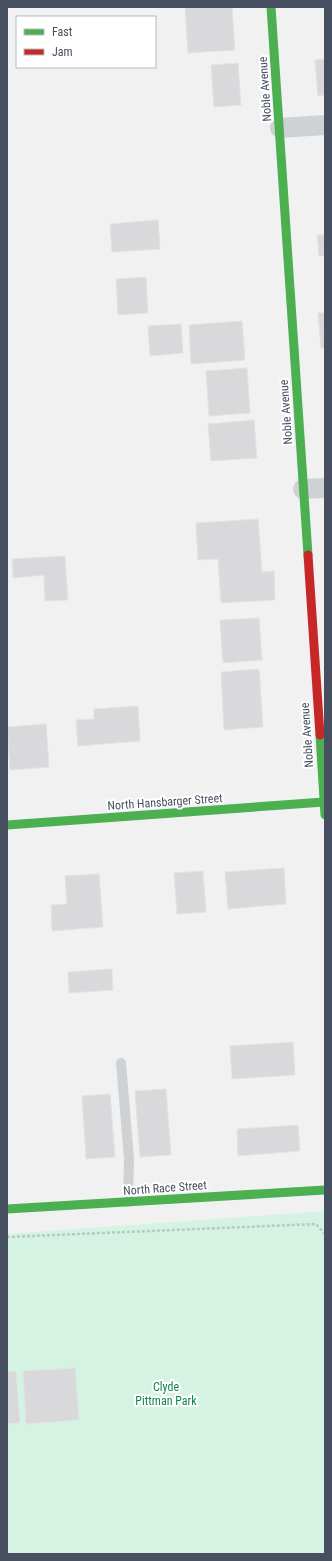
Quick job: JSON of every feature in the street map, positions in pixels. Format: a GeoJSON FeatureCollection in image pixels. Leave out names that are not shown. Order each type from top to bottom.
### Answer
{"type":"FeatureCollection","features":[{"type":"Feature","properties":{"kind":"street","name":"Noble Avenue"},"geometry":{"type":"LineString","coordinates":[[271,7],[325,816]]}},
{"type":"Feature","properties":{"kind":"street"},"geometry":{"type":"LineString","coordinates":[[280,128],[325,125]]}},
{"type":"Feature","properties":{"kind":"street"},"geometry":{"type":"LineString","coordinates":[[303,490],[325,488]]}},
{"type":"Feature","properties":{"kind":"street","name":"North Hansbarger Street"},"geometry":{"type":"LineString","coordinates":[[7,826],[324,802]]}},
{"type":"Feature","properties":{"kind":"street","name":"North Race Street"},"geometry":{"type":"LineString","coordinates":[[7,1209],[325,1190]]}},
{"type":"Feature","properties":{"kind":"lane"},"geometry":{"type":"LineString","coordinates":[[121,1063],[129,1159],[128,1202]]}},
{"type":"Feature","properties":{"kind":"path"},"geometry":{"type":"LineString","coordinates":[[7,1238],[316,1224],[325,1234]]}},
{"type":"Feature","properties":{"kind":"green space","name":"Clyde Pittman Park"},"geometry":{"type":"Polygon","coordinates":[[[325,1211],[325,1554],[7,1554],[7,1234],[325,1211]]]}},
{"type":"Feature","properties":{"kind":"building"},"geometry":{"type":"Polygon","coordinates":[[[185,7],[232,7],[235,50],[188,53],[185,7]]]}},
{"type":"Feature","properties":{"kind":"building"},"geometry":{"type":"Polygon","coordinates":[[[325,59],[325,95],[318,96],[315,60],[325,59]]]}},
{"type":"Feature","properties":{"kind":"building"},"geometry":{"type":"Polygon","coordinates":[[[238,63],[241,105],[214,107],[211,65],[238,63]]]}},
{"type":"Feature","properties":{"kind":"building"},"geometry":{"type":"Polygon","coordinates":[[[158,220],[160,249],[112,252],[110,224],[158,220]]]}},
{"type":"Feature","properties":{"kind":"building"},"geometry":{"type":"Polygon","coordinates":[[[317,235],[325,235],[325,256],[319,256],[317,235]]]}},
{"type":"Feature","properties":{"kind":"building"},"geometry":{"type":"Polygon","coordinates":[[[146,277],[148,313],[118,315],[116,279],[146,277]]]}},
{"type":"Feature","properties":{"kind":"building"},"geometry":{"type":"Polygon","coordinates":[[[318,313],[325,313],[325,348],[321,348],[318,313]]]}},
{"type":"Feature","properties":{"kind":"building"},"geometry":{"type":"Polygon","coordinates":[[[242,321],[245,360],[191,364],[189,325],[242,321]]]}},
{"type":"Feature","properties":{"kind":"building"},"geometry":{"type":"Polygon","coordinates":[[[181,324],[183,353],[150,356],[148,326],[181,324]]]}},
{"type":"Feature","properties":{"kind":"building"},"geometry":{"type":"Polygon","coordinates":[[[247,368],[250,413],[209,416],[206,371],[247,368]]]}},
{"type":"Feature","properties":{"kind":"building"},"geometry":{"type":"Polygon","coordinates":[[[254,420],[257,458],[211,461],[208,424],[254,420]]]}},
{"type":"Feature","properties":{"kind":"building"},"geometry":{"type":"Polygon","coordinates":[[[258,519],[262,572],[274,571],[275,600],[221,603],[218,559],[198,560],[196,523],[258,519]]]}},
{"type":"Feature","properties":{"kind":"building"},"geometry":{"type":"Polygon","coordinates":[[[65,556],[68,600],[45,601],[44,575],[13,578],[12,559],[65,556]]]}},
{"type":"Feature","properties":{"kind":"building"},"geometry":{"type":"Polygon","coordinates":[[[259,618],[262,660],[223,663],[220,620],[259,618]]]}},
{"type":"Feature","properties":{"kind":"building"},"geometry":{"type":"Polygon","coordinates":[[[259,669],[263,727],[224,730],[221,672],[259,669]]]}},
{"type":"Feature","properties":{"kind":"building"},"geometry":{"type":"Polygon","coordinates":[[[138,706],[140,741],[78,746],[76,720],[94,719],[94,709],[138,706]]]}},
{"type":"Feature","properties":{"kind":"building"},"geometry":{"type":"Polygon","coordinates":[[[46,724],[49,767],[10,770],[7,727],[46,724]]]}},
{"type":"Feature","properties":{"kind":"building"},"geometry":{"type":"Polygon","coordinates":[[[284,868],[286,904],[228,909],[225,872],[284,868]]]}},
{"type":"Feature","properties":{"kind":"building"},"geometry":{"type":"Polygon","coordinates":[[[203,871],[206,912],[177,914],[174,873],[203,871]]]}},
{"type":"Feature","properties":{"kind":"building"},"geometry":{"type":"Polygon","coordinates":[[[99,874],[103,927],[52,931],[51,905],[67,904],[65,876],[99,874]]]}},
{"type":"Feature","properties":{"kind":"building"},"geometry":{"type":"Polygon","coordinates":[[[112,969],[113,990],[69,993],[68,972],[112,969]]]}},
{"type":"Feature","properties":{"kind":"building"},"geometry":{"type":"Polygon","coordinates":[[[293,1042],[295,1075],[232,1079],[230,1046],[293,1042]]]}},
{"type":"Feature","properties":{"kind":"building"},"geometry":{"type":"Polygon","coordinates":[[[166,1089],[171,1155],[140,1157],[135,1091],[166,1089]]]}},
{"type":"Feature","properties":{"kind":"building"},"geometry":{"type":"Polygon","coordinates":[[[110,1094],[115,1157],[86,1159],[82,1096],[110,1094]]]}},
{"type":"Feature","properties":{"kind":"building"},"geometry":{"type":"Polygon","coordinates":[[[298,1125],[300,1151],[238,1156],[237,1129],[298,1125]]]}},
{"type":"Feature","properties":{"kind":"building"},"geometry":{"type":"Polygon","coordinates":[[[75,1368],[79,1420],[26,1424],[23,1371],[75,1368]]]}},
{"type":"Feature","properties":{"kind":"building"},"geometry":{"type":"Polygon","coordinates":[[[16,1371],[20,1423],[7,1424],[7,1372],[16,1371]]]}},
{"type":"Feature","properties":{"kind":"traffic: fast"},"geometry":{"type":"LineString","coordinates":[[271,7],[308,555]]}},
{"type":"Feature","properties":{"kind":"traffic: fast"},"geometry":{"type":"LineString","coordinates":[[320,735],[325,815]]}},
{"type":"Feature","properties":{"kind":"traffic: fast"},"geometry":{"type":"LineString","coordinates":[[7,825],[324,802]]}},
{"type":"Feature","properties":{"kind":"traffic: fast"},"geometry":{"type":"LineString","coordinates":[[7,1209],[325,1190]]}},
{"type":"Feature","properties":{"kind":"traffic: jam"},"geometry":{"type":"LineString","coordinates":[[308,555],[320,735]]}}]}
